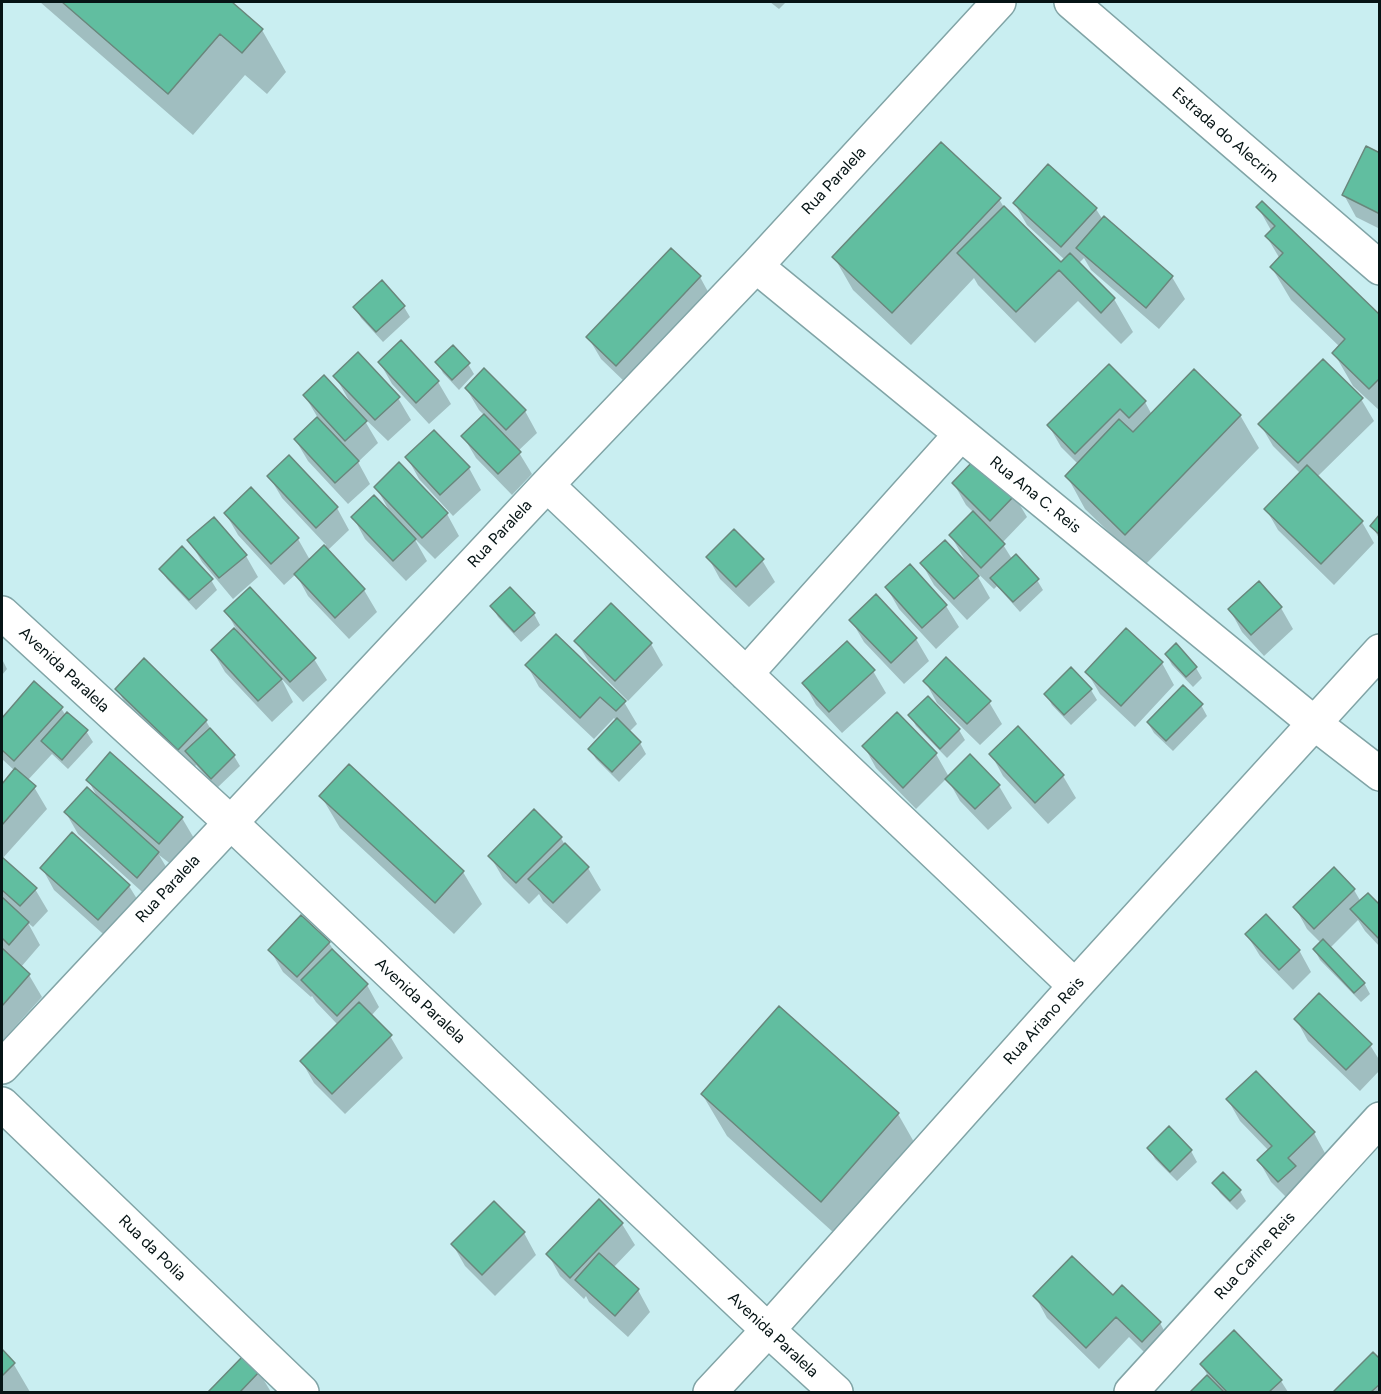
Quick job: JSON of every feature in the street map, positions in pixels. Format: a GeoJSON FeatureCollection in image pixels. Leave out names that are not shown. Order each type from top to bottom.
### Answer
{"type":"FeatureCollection","features":[{"type":"Feature","properties":{"kind":"street","name":"Rua Paralela"},"geometry":{"type":"LineString","coordinates":[[2,1067],[547,485],[756,266],[999,2]]}},
{"type":"Feature","properties":{"kind":"street","name":"Estrada do Alecrim"},"geometry":{"type":"LineString","coordinates":[[1071,2],[1380,268]]}},
{"type":"Feature","properties":{"kind":"street","name":"Rua Ana C. Reis"},"geometry":{"type":"LineString","coordinates":[[756,266],[1314,723],[1380,774]]}},
{"type":"Feature","properties":{"kind":"street"},"geometry":{"type":"LineString","coordinates":[[746,674],[961,434]]}},
{"type":"Feature","properties":{"kind":"street"},"geometry":{"type":"LineString","coordinates":[[547,485],[1075,986]]}},
{"type":"Feature","properties":{"kind":"street","name":"Avenida Paralela"},"geometry":{"type":"LineString","coordinates":[[2,612],[230,822],[836,1392]]}},
{"type":"Feature","properties":{"kind":"street","name":"Rua Ariano Reis"},"geometry":{"type":"LineString","coordinates":[[710,1392],[1380,651]]}},
{"type":"Feature","properties":{"kind":"street","name":"Rua da Polia"},"geometry":{"type":"LineString","coordinates":[[2,1104],[302,1392]]}},
{"type":"Feature","properties":{"kind":"street","name":"Rua Carine Reis"},"geometry":{"type":"LineString","coordinates":[[1131,1392],[1380,1119]]}},
{"type":"Feature","properties":{"kind":"building"},"geometry":{"type":"Polygon","coordinates":[[[62,2],[232,2],[263,29],[242,53],[220,34],[168,94],[62,2]]]}},
{"type":"Feature","properties":{"kind":"building"},"geometry":{"type":"Polygon","coordinates":[[[941,142],[1001,198],[892,313],[832,257],[941,142]]]}},
{"type":"Feature","properties":{"kind":"building"},"geometry":{"type":"Polygon","coordinates":[[[1366,146],[1380,153],[1380,214],[1342,195],[1366,146]]]}},
{"type":"Feature","properties":{"kind":"building"},"geometry":{"type":"Polygon","coordinates":[[[1048,164],[1097,208],[1061,247],[1013,203],[1048,164]]]}},
{"type":"Feature","properties":{"kind":"building"},"geometry":{"type":"Polygon","coordinates":[[[1262,201],[1380,315],[1380,378],[1369,389],[1332,353],[1345,339],[1270,267],[1283,253],[1265,236],[1275,226],[1256,207],[1262,201]]]}},
{"type":"Feature","properties":{"kind":"building"},"geometry":{"type":"Polygon","coordinates":[[[1004,206],[1061,262],[1070,253],[1115,298],[1101,313],[1059,270],[1016,312],[957,253],[1004,206]]]}},
{"type":"Feature","properties":{"kind":"building"},"geometry":{"type":"Polygon","coordinates":[[[1104,216],[1173,276],[1146,308],[1076,248],[1104,216]]]}},
{"type":"Feature","properties":{"kind":"building"},"geometry":{"type":"Polygon","coordinates":[[[671,248],[701,276],[616,366],[586,337],[671,248]]]}},
{"type":"Feature","properties":{"kind":"building"},"geometry":{"type":"Polygon","coordinates":[[[382,280],[405,306],[376,332],[353,307],[382,280]]]}},
{"type":"Feature","properties":{"kind":"building"},"geometry":{"type":"Polygon","coordinates":[[[401,340],[439,381],[416,403],[378,362],[401,340]]]}},
{"type":"Feature","properties":{"kind":"building"},"geometry":{"type":"Polygon","coordinates":[[[453,345],[470,363],[452,380],[435,362],[453,345]]]}},
{"type":"Feature","properties":{"kind":"building"},"geometry":{"type":"Polygon","coordinates":[[[358,352],[400,397],[375,420],[333,376],[358,352]]]}},
{"type":"Feature","properties":{"kind":"building"},"geometry":{"type":"Polygon","coordinates":[[[1323,359],[1363,398],[1298,463],[1258,424],[1323,359]]]}},
{"type":"Feature","properties":{"kind":"building"},"geometry":{"type":"Polygon","coordinates":[[[1109,364],[1146,401],[1129,418],[1120,409],[1075,454],[1047,425],[1109,364]]]}},
{"type":"Feature","properties":{"kind":"building"},"geometry":{"type":"Polygon","coordinates":[[[484,368],[526,410],[506,430],[465,388],[484,368]]]}},
{"type":"Feature","properties":{"kind":"building"},"geometry":{"type":"Polygon","coordinates":[[[1194,369],[1241,415],[1125,535],[1065,476],[1119,419],[1133,432],[1194,369]]]}},
{"type":"Feature","properties":{"kind":"building"},"geometry":{"type":"Polygon","coordinates":[[[324,375],[367,421],[345,441],[303,395],[324,375]]]}},
{"type":"Feature","properties":{"kind":"building"},"geometry":{"type":"Polygon","coordinates":[[[484,414],[521,452],[498,474],[461,436],[484,414]]]}},
{"type":"Feature","properties":{"kind":"building"},"geometry":{"type":"Polygon","coordinates":[[[317,417],[359,461],[335,483],[294,439],[317,417]]]}},
{"type":"Feature","properties":{"kind":"building"},"geometry":{"type":"Polygon","coordinates":[[[434,430],[470,467],[440,495],[405,457],[434,430]]]}},
{"type":"Feature","properties":{"kind":"building"},"geometry":{"type":"Polygon","coordinates":[[[289,455],[338,507],[316,528],[267,476],[289,455]]]}},
{"type":"Feature","properties":{"kind":"building"},"geometry":{"type":"Polygon","coordinates":[[[977,457],[1015,495],[990,521],[952,483],[977,457]]]}},
{"type":"Feature","properties":{"kind":"building"},"geometry":{"type":"Polygon","coordinates":[[[399,462],[448,513],[422,538],[374,487],[399,462]]]}},
{"type":"Feature","properties":{"kind":"building"},"geometry":{"type":"Polygon","coordinates":[[[1307,465],[1363,521],[1321,564],[1264,509],[1307,465]]]}},
{"type":"Feature","properties":{"kind":"building"},"geometry":{"type":"Polygon","coordinates":[[[251,487],[299,538],[271,564],[224,513],[251,487]]]}},
{"type":"Feature","properties":{"kind":"building"},"geometry":{"type":"Polygon","coordinates":[[[374,495],[416,539],[393,561],[351,517],[374,495]]]}},
{"type":"Feature","properties":{"kind":"building"},"geometry":{"type":"Polygon","coordinates":[[[973,511],[1005,544],[981,568],[949,535],[973,511]]]}},
{"type":"Feature","properties":{"kind":"building"},"geometry":{"type":"Polygon","coordinates":[[[1380,514],[1380,535],[1370,526],[1380,514]]]}},
{"type":"Feature","properties":{"kind":"building"},"geometry":{"type":"Polygon","coordinates":[[[214,517],[247,555],[219,578],[187,540],[214,517]]]}},
{"type":"Feature","properties":{"kind":"building"},"geometry":{"type":"Polygon","coordinates":[[[734,529],[764,559],[736,587],[706,557],[734,529]]]}},
{"type":"Feature","properties":{"kind":"building"},"geometry":{"type":"Polygon","coordinates":[[[945,540],[979,576],[954,599],[920,563],[945,540]]]}},
{"type":"Feature","properties":{"kind":"building"},"geometry":{"type":"Polygon","coordinates":[[[324,545],[365,589],[335,618],[294,574],[324,545]]]}},
{"type":"Feature","properties":{"kind":"building"},"geometry":{"type":"Polygon","coordinates":[[[182,546],[213,579],[189,600],[159,569],[182,546]]]}},
{"type":"Feature","properties":{"kind":"building"},"geometry":{"type":"Polygon","coordinates":[[[1016,554],[1039,579],[1013,602],[990,578],[1016,554]]]}},
{"type":"Feature","properties":{"kind":"building"},"geometry":{"type":"Polygon","coordinates":[[[910,564],[947,605],[922,628],[885,587],[910,564]]]}},
{"type":"Feature","properties":{"kind":"building"},"geometry":{"type":"Polygon","coordinates":[[[1259,581],[1282,607],[1251,635],[1228,609],[1259,581]]]}},
{"type":"Feature","properties":{"kind":"building"},"geometry":{"type":"Polygon","coordinates":[[[250,587],[316,658],[290,682],[224,611],[250,587]]]}},
{"type":"Feature","properties":{"kind":"building"},"geometry":{"type":"Polygon","coordinates":[[[510,587],[535,613],[514,632],[490,606],[510,587]]]}},
{"type":"Feature","properties":{"kind":"building"},"geometry":{"type":"Polygon","coordinates":[[[876,594],[917,638],[891,663],[849,620],[876,594]]]}},
{"type":"Feature","properties":{"kind":"building"},"geometry":{"type":"Polygon","coordinates":[[[611,603],[652,643],[615,681],[574,641],[611,603]]]}},
{"type":"Feature","properties":{"kind":"building"},"geometry":{"type":"Polygon","coordinates":[[[234,628],[282,679],[258,701],[211,650],[234,628]]]}},
{"type":"Feature","properties":{"kind":"building"},"geometry":{"type":"Polygon","coordinates":[[[1126,628],[1163,662],[1121,706],[1085,672],[1126,628]]]}},
{"type":"Feature","properties":{"kind":"building"},"geometry":{"type":"Polygon","coordinates":[[[556,634],[626,701],[616,711],[600,697],[580,718],[525,665],[556,634]]]}},
{"type":"Feature","properties":{"kind":"building"},"geometry":{"type":"Polygon","coordinates":[[[847,641],[875,670],[829,712],[802,683],[847,641]]]}},
{"type":"Feature","properties":{"kind":"building"},"geometry":{"type":"Polygon","coordinates":[[[1176,643],[1197,667],[1186,677],[1165,654],[1176,643]]]}},
{"type":"Feature","properties":{"kind":"building"},"geometry":{"type":"Polygon","coordinates":[[[946,657],[991,701],[967,724],[923,681],[946,657]]]}},
{"type":"Feature","properties":{"kind":"building"},"geometry":{"type":"Polygon","coordinates":[[[144,658],[207,720],[178,750],[115,689],[144,658]]]}},
{"type":"Feature","properties":{"kind":"building"},"geometry":{"type":"Polygon","coordinates":[[[1071,667],[1092,689],[1064,715],[1044,694],[1071,667]]]}},
{"type":"Feature","properties":{"kind":"building"},"geometry":{"type":"Polygon","coordinates":[[[34,681],[63,707],[14,761],[2,750],[2,718],[34,681]]]}},
{"type":"Feature","properties":{"kind":"building"},"geometry":{"type":"Polygon","coordinates":[[[1183,685],[1203,704],[1166,741],[1147,722],[1183,685]]]}},
{"type":"Feature","properties":{"kind":"building"},"geometry":{"type":"Polygon","coordinates":[[[928,696],[960,729],[940,749],[908,715],[928,696]]]}},
{"type":"Feature","properties":{"kind":"building"},"geometry":{"type":"Polygon","coordinates":[[[67,712],[88,730],[62,760],[41,741],[67,712]]]}},
{"type":"Feature","properties":{"kind":"building"},"geometry":{"type":"Polygon","coordinates":[[[897,712],[937,753],[903,788],[862,746],[897,712]]]}},
{"type":"Feature","properties":{"kind":"building"},"geometry":{"type":"Polygon","coordinates":[[[617,718],[641,742],[612,772],[588,749],[617,718]]]}},
{"type":"Feature","properties":{"kind":"building"},"geometry":{"type":"Polygon","coordinates":[[[1018,726],[1064,775],[1035,803],[989,754],[1018,726]]]}},
{"type":"Feature","properties":{"kind":"building"},"geometry":{"type":"Polygon","coordinates":[[[210,728],[235,755],[211,779],[185,751],[210,728]]]}},
{"type":"Feature","properties":{"kind":"building"},"geometry":{"type":"Polygon","coordinates":[[[110,752],[183,817],[159,844],[86,780],[110,752]]]}},
{"type":"Feature","properties":{"kind":"building"},"geometry":{"type":"Polygon","coordinates":[[[970,754],[1000,785],[975,809],[945,779],[970,754]]]}},
{"type":"Feature","properties":{"kind":"building"},"geometry":{"type":"Polygon","coordinates":[[[349,764],[464,871],[435,903],[319,796],[349,764]]]}},
{"type":"Feature","properties":{"kind":"building"},"geometry":{"type":"Polygon","coordinates":[[[15,768],[36,786],[2,825],[2,784],[15,768]]]}},
{"type":"Feature","properties":{"kind":"building"},"geometry":{"type":"Polygon","coordinates":[[[87,787],[159,852],[137,878],[64,812],[87,787]]]}},
{"type":"Feature","properties":{"kind":"building"},"geometry":{"type":"Polygon","coordinates":[[[534,809],[562,837],[516,883],[488,856],[534,809]]]}},
{"type":"Feature","properties":{"kind":"building"},"geometry":{"type":"Polygon","coordinates":[[[72,832],[130,885],[98,920],[40,868],[72,832]]]}},
{"type":"Feature","properties":{"kind":"building"},"geometry":{"type":"Polygon","coordinates":[[[565,843],[589,867],[553,903],[528,879],[565,843]]]}},
{"type":"Feature","properties":{"kind":"building"},"geometry":{"type":"Polygon","coordinates":[[[2,857],[37,888],[20,906],[2,890],[2,857]]]}},
{"type":"Feature","properties":{"kind":"building"},"geometry":{"type":"Polygon","coordinates":[[[1334,867],[1355,889],[1314,929],[1293,907],[1334,867]]]}},
{"type":"Feature","properties":{"kind":"building"},"geometry":{"type":"Polygon","coordinates":[[[1368,893],[1380,905],[1380,940],[1350,909],[1368,893]]]}},
{"type":"Feature","properties":{"kind":"building"},"geometry":{"type":"Polygon","coordinates":[[[2,897],[29,922],[9,945],[2,938],[2,897]]]}},
{"type":"Feature","properties":{"kind":"building"},"geometry":{"type":"Polygon","coordinates":[[[1266,914],[1300,950],[1279,970],[1245,934],[1266,914]]]}},
{"type":"Feature","properties":{"kind":"building"},"geometry":{"type":"Polygon","coordinates":[[[301,915],[330,942],[297,977],[268,950],[301,915]]]}},
{"type":"Feature","properties":{"kind":"building"},"geometry":{"type":"Polygon","coordinates":[[[1323,939],[1365,983],[1354,993],[1313,949],[1323,939]]]}},
{"type":"Feature","properties":{"kind":"building"},"geometry":{"type":"Polygon","coordinates":[[[2,948],[30,974],[2,1006],[2,948]]]}},
{"type":"Feature","properties":{"kind":"building"},"geometry":{"type":"Polygon","coordinates":[[[332,949],[368,984],[337,1016],[301,980],[332,949]]]}},
{"type":"Feature","properties":{"kind":"building"},"geometry":{"type":"Polygon","coordinates":[[[1319,993],[1372,1044],[1346,1070],[1294,1019],[1319,993]]]}},
{"type":"Feature","properties":{"kind":"building"},"geometry":{"type":"Polygon","coordinates":[[[359,1002],[392,1035],[332,1094],[300,1061],[359,1002]]]}},
{"type":"Feature","properties":{"kind":"building"},"geometry":{"type":"Polygon","coordinates":[[[779,1006],[899,1113],[821,1202],[701,1094],[779,1006]]]}},
{"type":"Feature","properties":{"kind":"building"},"geometry":{"type":"Polygon","coordinates":[[[1256,1071],[1315,1132],[1288,1158],[1296,1166],[1278,1182],[1257,1160],[1272,1146],[1226,1099],[1256,1071]]]}},
{"type":"Feature","properties":{"kind":"building"},"geometry":{"type":"Polygon","coordinates":[[[1169,1126],[1192,1150],[1170,1172],[1147,1148],[1169,1126]]]}},
{"type":"Feature","properties":{"kind":"building"},"geometry":{"type":"Polygon","coordinates":[[[1223,1172],[1241,1190],[1230,1201],[1212,1183],[1223,1172]]]}},
{"type":"Feature","properties":{"kind":"building"},"geometry":{"type":"Polygon","coordinates":[[[599,1199],[623,1223],[570,1278],[546,1254],[599,1199]]]}},
{"type":"Feature","properties":{"kind":"building"},"geometry":{"type":"Polygon","coordinates":[[[494,1201],[525,1232],[482,1275],[451,1244],[494,1201]]]}},
{"type":"Feature","properties":{"kind":"building"},"geometry":{"type":"Polygon","coordinates":[[[599,1253],[639,1289],[615,1316],[575,1280],[599,1253]]]}},
{"type":"Feature","properties":{"kind":"building"},"geometry":{"type":"Polygon","coordinates":[[[1072,1256],[1113,1295],[1122,1285],[1161,1322],[1142,1342],[1116,1317],[1086,1348],[1033,1296],[1072,1256]]]}},
{"type":"Feature","properties":{"kind":"building"},"geometry":{"type":"Polygon","coordinates":[[[1234,1330],[1282,1380],[1269,1392],[1227,1392],[1200,1364],[1234,1330]]]}},
{"type":"Feature","properties":{"kind":"building"},"geometry":{"type":"Polygon","coordinates":[[[2,1349],[15,1363],[2,1376],[2,1349]]]}},
{"type":"Feature","properties":{"kind":"building"},"geometry":{"type":"Polygon","coordinates":[[[1373,1352],[1380,1359],[1380,1384],[1371,1392],[1333,1392],[1373,1352]]]}},
{"type":"Feature","properties":{"kind":"building"},"geometry":{"type":"Polygon","coordinates":[[[244,1355],[260,1371],[240,1392],[208,1392],[244,1355]]]}},
{"type":"Feature","properties":{"kind":"building"},"geometry":{"type":"Polygon","coordinates":[[[1207,1375],[1224,1392],[1190,1392],[1207,1375]]]}}]}
